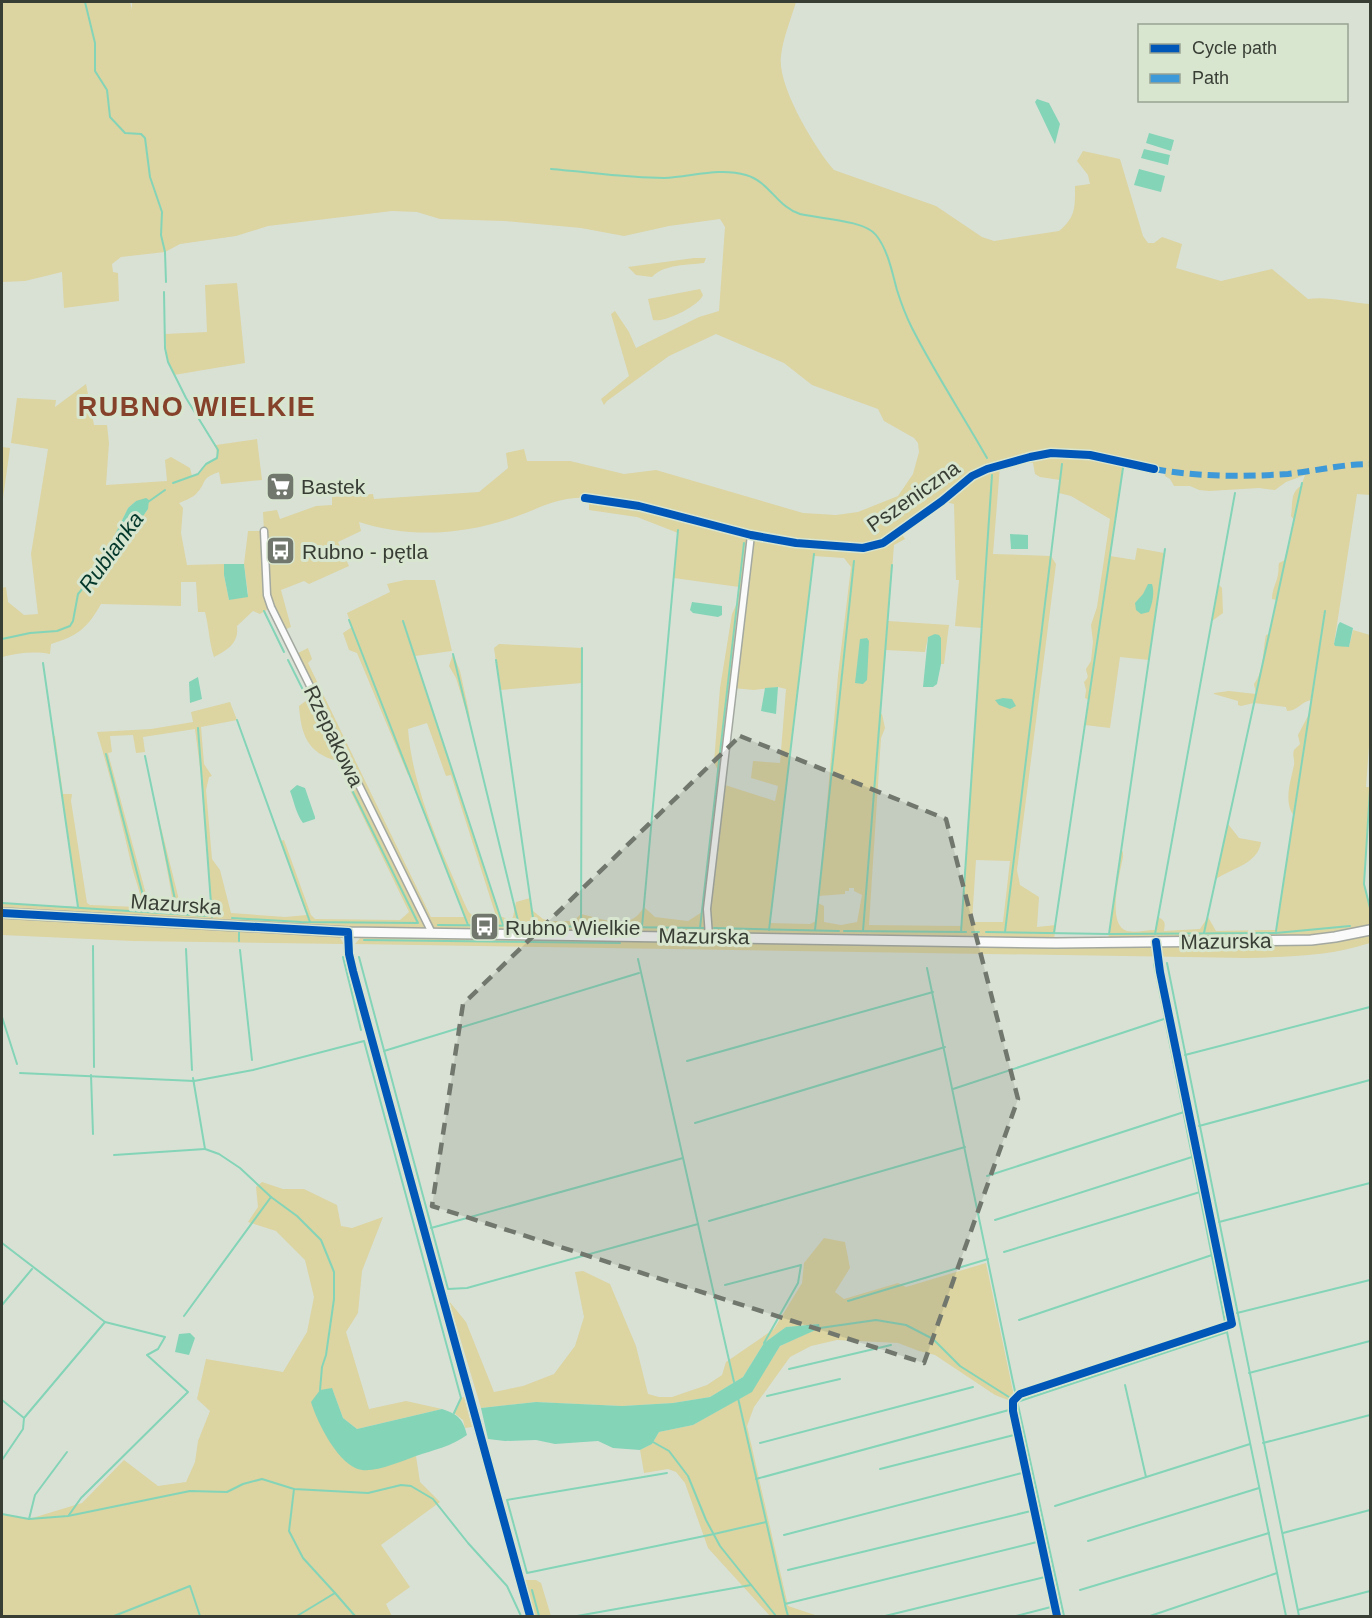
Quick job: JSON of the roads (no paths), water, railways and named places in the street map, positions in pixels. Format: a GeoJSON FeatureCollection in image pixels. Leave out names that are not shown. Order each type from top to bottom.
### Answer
{"type":"FeatureCollection","features":[{"type":"Feature","properties":{"kind":"main road","name":"Mazurska"},"geometry":{"type":"LineString","coordinates":[[2,913],[348,932],[1056,943],[1311,940],[1335,938],[1371,930]]}},
{"type":"Feature","properties":{"kind":"street","name":"Pszeniczna"},"geometry":{"type":"LineString","coordinates":[[585,498],[639,506],[751,535],[796,543],[854,548],[872,547],[883,543],[972,476],[987,469],[1051,453],[1090,454],[1154,469]]}},
{"type":"Feature","properties":{"kind":"street","name":"Rzepakowa"},"geometry":{"type":"LineString","coordinates":[[264,531],[267,595],[271,607],[432,933]]}},
{"type":"Feature","properties":{"kind":"street"},"geometry":{"type":"LineString","coordinates":[[709,936],[707,909],[751,535]]}},
{"type":"Feature","properties":{"kind":"street"},"geometry":{"type":"LineString","coordinates":[[348,932],[349,954],[353,971],[530,1617]]}},
{"type":"Feature","properties":{"kind":"street"},"geometry":{"type":"LineString","coordinates":[[1057,1617],[1013,1411],[1013,1401],[1020,1394],[1232,1324],[1160,972],[1156,942]]}},
{"type":"Feature","properties":{"kind":"water"},"geometry":{"type":"Polygon","coordinates":[[[1037,99],[1049,103],[1060,124],[1055,144],[1035,102],[1037,99]]]}},
{"type":"Feature","properties":{"kind":"water"},"geometry":{"type":"Polygon","coordinates":[[[1149,133],[1174,140],[1171,151],[1146,143],[1149,133]]]}},
{"type":"Feature","properties":{"kind":"water"},"geometry":{"type":"Polygon","coordinates":[[[1144,149],[1170,155],[1168,165],[1141,158],[1144,149]]]}},
{"type":"Feature","properties":{"kind":"water"},"geometry":{"type":"Polygon","coordinates":[[[1139,169],[1165,176],[1161,192],[1134,185],[1139,169]]]}},
{"type":"Feature","properties":{"kind":"water"},"geometry":{"type":"Polygon","coordinates":[[[146,498],[149,500],[148,509],[113,559],[106,561],[104,557],[128,508],[136,501],[146,498]]]}},
{"type":"Feature","properties":{"kind":"water"},"geometry":{"type":"Polygon","coordinates":[[[1010,534],[1028,535],[1028,549],[1011,549],[1010,534]]]}},
{"type":"Feature","properties":{"kind":"water"},"geometry":{"type":"Polygon","coordinates":[[[224,564],[244,564],[248,597],[229,600],[224,564]]]}},
{"type":"Feature","properties":{"kind":"water"},"geometry":{"type":"Polygon","coordinates":[[[1148,584],[1152,584],[1153,587],[1152,602],[1149,612],[1141,614],[1136,610],[1135,603],[1148,584]]]}},
{"type":"Feature","properties":{"kind":"water"},"geometry":{"type":"Polygon","coordinates":[[[692,602],[722,606],[722,615],[718,617],[693,613],[690,610],[692,602]]]}},
{"type":"Feature","properties":{"kind":"water"},"geometry":{"type":"Polygon","coordinates":[[[1340,622],[1353,628],[1349,647],[1334,644],[1340,622]]]}},
{"type":"Feature","properties":{"kind":"water"},"geometry":{"type":"Polygon","coordinates":[[[935,634],[941,638],[941,664],[937,684],[933,687],[923,687],[928,637],[935,634]]]}},
{"type":"Feature","properties":{"kind":"water"},"geometry":{"type":"Polygon","coordinates":[[[867,638],[869,641],[867,680],[863,684],[855,683],[860,639],[867,638]]]}},
{"type":"Feature","properties":{"kind":"water"},"geometry":{"type":"Polygon","coordinates":[[[198,677],[202,699],[190,703],[189,682],[198,677]]]}},
{"type":"Feature","properties":{"kind":"water"},"geometry":{"type":"Polygon","coordinates":[[[778,687],[776,714],[761,711],[765,688],[778,687]]]}},
{"type":"Feature","properties":{"kind":"water"},"geometry":{"type":"Polygon","coordinates":[[[1012,699],[1016,706],[1010,709],[999,705],[995,700],[1012,699]]]}},
{"type":"Feature","properties":{"kind":"water"},"geometry":{"type":"Polygon","coordinates":[[[297,785],[305,788],[315,817],[303,823],[290,791],[297,785]]]}},
{"type":"Feature","properties":{"kind":"water"},"geometry":{"type":"Polygon","coordinates":[[[819,1324],[820,1328],[780,1346],[752,1392],[693,1425],[659,1432],[652,1444],[640,1450],[613,1448],[598,1441],[555,1444],[536,1440],[488,1439],[481,1408],[536,1402],[622,1406],[673,1403],[710,1397],[743,1377],[764,1343],[786,1327],[819,1324]]]}},
{"type":"Feature","properties":{"kind":"water"},"geometry":{"type":"Polygon","coordinates":[[[190,1333],[195,1338],[189,1355],[175,1352],[179,1334],[190,1333]]]}},
{"type":"Feature","properties":{"kind":"water"},"geometry":{"type":"Polygon","coordinates":[[[332,1388],[343,1418],[357,1429],[442,1409],[459,1418],[467,1435],[443,1447],[382,1468],[362,1470],[353,1467],[345,1461],[330,1442],[318,1421],[311,1402],[320,1390],[332,1388]]]}},
{"type":"Feature","properties":{"kind":"waterway","name":"Rubianka"},"geometry":{"type":"LineString","coordinates":[[85,2],[95,43],[95,71],[107,90],[110,117],[125,133],[141,134],[145,138],[150,177],[162,212],[161,235],[165,252],[166,282]]}},
{"type":"Feature","properties":{"kind":"waterway"},"geometry":{"type":"LineString","coordinates":[[551,169],[650,178],[715,172],[736,173],[754,178],[792,211],[852,223],[870,230],[876,235],[887,254],[900,300],[912,328],[987,458]]}},
{"type":"Feature","properties":{"kind":"waterway","name":"Rubianka"},"geometry":{"type":"LineString","coordinates":[[164,292],[165,348],[168,362],[186,398],[218,450],[217,458],[206,464],[198,474],[173,483]]}},
{"type":"Feature","properties":{"kind":"waterway"},"geometry":{"type":"LineString","coordinates":[[1005,932],[1062,464]]}},
{"type":"Feature","properties":{"kind":"waterway"},"geometry":{"type":"LineString","coordinates":[[1054,933],[1123,468]]}},
{"type":"Feature","properties":{"kind":"waterway"},"geometry":{"type":"LineString","coordinates":[[961,932],[992,475]]}},
{"type":"Feature","properties":{"kind":"waterway"},"geometry":{"type":"LineString","coordinates":[[1204,933],[1302,483]]}},
{"type":"Feature","properties":{"kind":"waterway","name":"Rubianka"},"geometry":{"type":"LineString","coordinates":[[148,502],[165,490]]}},
{"type":"Feature","properties":{"kind":"waterway"},"geometry":{"type":"LineString","coordinates":[[1155,934],[1235,493]]}},
{"type":"Feature","properties":{"kind":"waterway"},"geometry":{"type":"LineString","coordinates":[[642,927],[678,530]]}},
{"type":"Feature","properties":{"kind":"waterway"},"geometry":{"type":"LineString","coordinates":[[700,928],[744,543]]}},
{"type":"Feature","properties":{"kind":"waterway"},"geometry":{"type":"LineString","coordinates":[[1109,934],[1165,549]]}},
{"type":"Feature","properties":{"kind":"waterway"},"geometry":{"type":"LineString","coordinates":[[769,930],[814,554]]}},
{"type":"Feature","properties":{"kind":"waterway","name":"Rubianka"},"geometry":{"type":"LineString","coordinates":[[2,639],[30,633],[57,631],[70,626],[78,594],[107,560]]}},
{"type":"Feature","properties":{"kind":"waterway"},"geometry":{"type":"LineString","coordinates":[[815,930],[854,561]]}},
{"type":"Feature","properties":{"kind":"waterway"},"geometry":{"type":"LineString","coordinates":[[863,931],[892,565]]}},
{"type":"Feature","properties":{"kind":"waterway"},"geometry":{"type":"LineString","coordinates":[[264,611],[284,652]]}},
{"type":"Feature","properties":{"kind":"waterway"},"geometry":{"type":"LineString","coordinates":[[1276,931],[1325,611]]}},
{"type":"Feature","properties":{"kind":"waterway"},"geometry":{"type":"LineString","coordinates":[[349,620],[468,925]]}},
{"type":"Feature","properties":{"kind":"waterway"},"geometry":{"type":"LineString","coordinates":[[403,621],[503,925]]}},
{"type":"Feature","properties":{"kind":"waterway"},"geometry":{"type":"LineString","coordinates":[[581,925],[582,648]]}},
{"type":"Feature","properties":{"kind":"waterway"},"geometry":{"type":"LineString","coordinates":[[453,654],[519,925]]}},
{"type":"Feature","properties":{"kind":"waterway"},"geometry":{"type":"LineString","coordinates":[[288,660],[305,694]]}},
{"type":"Feature","properties":{"kind":"waterway"},"geometry":{"type":"LineString","coordinates":[[496,660],[534,925]]}},
{"type":"Feature","properties":{"kind":"waterway"},"geometry":{"type":"LineString","coordinates":[[43,663],[78,907]]}},
{"type":"Feature","properties":{"kind":"waterway"},"geometry":{"type":"LineString","coordinates":[[308,700],[338,761]]}},
{"type":"Feature","properties":{"kind":"waterway"},"geometry":{"type":"LineString","coordinates":[[237,720],[310,922]]}},
{"type":"Feature","properties":{"kind":"waterway"},"geometry":{"type":"LineString","coordinates":[[198,728],[212,917]]}},
{"type":"Feature","properties":{"kind":"waterway"},"geometry":{"type":"LineString","coordinates":[[106,754],[147,911]]}},
{"type":"Feature","properties":{"kind":"waterway"},"geometry":{"type":"LineString","coordinates":[[145,756],[178,914]]}},
{"type":"Feature","properties":{"kind":"waterway"},"geometry":{"type":"LineString","coordinates":[[232,918],[301,922],[418,923],[342,770]]}},
{"type":"Feature","properties":{"kind":"waterway"},"geometry":{"type":"LineString","coordinates":[[1370,790],[1364,884],[1370,908]]}},
{"type":"Feature","properties":{"kind":"waterway"},"geometry":{"type":"LineString","coordinates":[[2,903],[208,916]]}},
{"type":"Feature","properties":{"kind":"waterway"},"geometry":{"type":"LineString","coordinates":[[438,925],[705,928]]}},
{"type":"Feature","properties":{"kind":"waterway"},"geometry":{"type":"LineString","coordinates":[[986,932],[1276,933],[1350,926]]}},
{"type":"Feature","properties":{"kind":"waterway"},"geometry":{"type":"LineString","coordinates":[[714,928],[839,931]]}},
{"type":"Feature","properties":{"kind":"waterway"},"geometry":{"type":"LineString","coordinates":[[844,931],[966,932]]}},
{"type":"Feature","properties":{"kind":"waterway"},"geometry":{"type":"LineString","coordinates":[[239,932],[239,941]]}},
{"type":"Feature","properties":{"kind":"waterway"},"geometry":{"type":"LineString","coordinates":[[972,932],[979,932]]}},
{"type":"Feature","properties":{"kind":"waterway"},"geometry":{"type":"LineString","coordinates":[[364,940],[620,943]]}},
{"type":"Feature","properties":{"kind":"waterway"},"geometry":{"type":"LineString","coordinates":[[93,946],[94,1067]]}},
{"type":"Feature","properties":{"kind":"waterway"},"geometry":{"type":"LineString","coordinates":[[186,949],[192,1070]]}},
{"type":"Feature","properties":{"kind":"waterway"},"geometry":{"type":"LineString","coordinates":[[240,950],[252,1060]]}},
{"type":"Feature","properties":{"kind":"waterway"},"geometry":{"type":"LineString","coordinates":[[343,957],[361,1030]]}},
{"type":"Feature","properties":{"kind":"waterway"},"geometry":{"type":"LineString","coordinates":[[359,957],[448,1289],[467,1288],[698,1224],[638,959]]}},
{"type":"Feature","properties":{"kind":"waterway"},"geometry":{"type":"LineString","coordinates":[[1167,963],[1299,1616]]}},
{"type":"Feature","properties":{"kind":"waterway"},"geometry":{"type":"LineString","coordinates":[[1154,964],[1286,1616]]}},
{"type":"Feature","properties":{"kind":"waterway"},"geometry":{"type":"LineString","coordinates":[[927,968],[1064,1616]]}},
{"type":"Feature","properties":{"kind":"waterway"},"geometry":{"type":"LineString","coordinates":[[384,1051],[639,973]]}},
{"type":"Feature","properties":{"kind":"waterway"},"geometry":{"type":"LineString","coordinates":[[687,1061],[933,992]]}},
{"type":"Feature","properties":{"kind":"waterway"},"geometry":{"type":"LineString","coordinates":[[1185,1055],[1370,1007]]}},
{"type":"Feature","properties":{"kind":"waterway"},"geometry":{"type":"LineString","coordinates":[[2,1017],[17,1064]]}},
{"type":"Feature","properties":{"kind":"waterway"},"geometry":{"type":"LineString","coordinates":[[953,1089],[1164,1019]]}},
{"type":"Feature","properties":{"kind":"waterway"},"geometry":{"type":"LineString","coordinates":[[20,1073],[194,1081],[253,1070],[364,1041],[461,1398],[454,1413]]}},
{"type":"Feature","properties":{"kind":"waterway"},"geometry":{"type":"LineString","coordinates":[[695,1123],[945,1047]]}},
{"type":"Feature","properties":{"kind":"waterway"},"geometry":{"type":"LineString","coordinates":[[91,1075],[93,1134]]}},
{"type":"Feature","properties":{"kind":"waterway"},"geometry":{"type":"LineString","coordinates":[[193,1078],[205,1149],[219,1154],[240,1168],[271,1197],[297,1216],[321,1240],[334,1272],[334,1299],[320,1390]]}},
{"type":"Feature","properties":{"kind":"waterway"},"geometry":{"type":"LineString","coordinates":[[1199,1126],[1370,1080]]}},
{"type":"Feature","properties":{"kind":"waterway"},"geometry":{"type":"LineString","coordinates":[[987,1176],[1184,1112]]}},
{"type":"Feature","properties":{"kind":"waterway"},"geometry":{"type":"LineString","coordinates":[[709,1221],[965,1147]]}},
{"type":"Feature","properties":{"kind":"waterway"},"geometry":{"type":"LineString","coordinates":[[114,1155],[205,1149]]}},
{"type":"Feature","properties":{"kind":"waterway"},"geometry":{"type":"LineString","coordinates":[[995,1220],[1192,1157]]}},
{"type":"Feature","properties":{"kind":"waterway"},"geometry":{"type":"LineString","coordinates":[[431,1228],[683,1158]]}},
{"type":"Feature","properties":{"kind":"waterway"},"geometry":{"type":"LineString","coordinates":[[1219,1222],[1370,1183]]}},
{"type":"Feature","properties":{"kind":"waterway"},"geometry":{"type":"LineString","coordinates":[[1004,1252],[1200,1192]]}},
{"type":"Feature","properties":{"kind":"waterway"},"geometry":{"type":"LineString","coordinates":[[184,1316],[271,1197]]}},
{"type":"Feature","properties":{"kind":"waterway"},"geometry":{"type":"LineString","coordinates":[[698,1224],[734,1382]]}},
{"type":"Feature","properties":{"kind":"waterway"},"geometry":{"type":"LineString","coordinates":[[2,1243],[105,1322],[165,1337],[158,1349],[147,1355],[188,1392],[81,1498],[69,1515]]}},
{"type":"Feature","properties":{"kind":"waterway"},"geometry":{"type":"LineString","coordinates":[[1019,1320],[1212,1255]]}},
{"type":"Feature","properties":{"kind":"waterway"},"geometry":{"type":"LineString","coordinates":[[848,1301],[988,1259]]}},
{"type":"Feature","properties":{"kind":"waterway"},"geometry":{"type":"LineString","coordinates":[[725,1285],[801,1265],[798,1283],[764,1343]]}},
{"type":"Feature","properties":{"kind":"waterway"},"geometry":{"type":"LineString","coordinates":[[2,1305],[32,1269]]}},
{"type":"Feature","properties":{"kind":"waterway"},"geometry":{"type":"LineString","coordinates":[[1237,1313],[1370,1280]]}},
{"type":"Feature","properties":{"kind":"waterway"},"geometry":{"type":"LineString","coordinates":[[820,1328],[876,1320],[906,1325],[933,1339],[960,1366],[1012,1399]]}},
{"type":"Feature","properties":{"kind":"waterway"},"geometry":{"type":"LineString","coordinates":[[2,1460],[23,1429],[24,1418],[105,1322]]}},
{"type":"Feature","properties":{"kind":"waterway"},"geometry":{"type":"LineString","coordinates":[[1017,1402],[1227,1332]]}},
{"type":"Feature","properties":{"kind":"waterway"},"geometry":{"type":"LineString","coordinates":[[1249,1373],[1370,1341]]}},
{"type":"Feature","properties":{"kind":"waterway"},"geometry":{"type":"LineString","coordinates":[[789,1369],[891,1345]]}},
{"type":"Feature","properties":{"kind":"waterway"},"geometry":{"type":"LineString","coordinates":[[767,1396],[840,1379]]}},
{"type":"Feature","properties":{"kind":"waterway"},"geometry":{"type":"LineString","coordinates":[[1125,1385],[1146,1477]]}},
{"type":"Feature","properties":{"kind":"waterway"},"geometry":{"type":"LineString","coordinates":[[760,1443],[973,1387]]}},
{"type":"Feature","properties":{"kind":"waterway"},"geometry":{"type":"LineString","coordinates":[[738,1398],[785,1604],[1037,1542]]}},
{"type":"Feature","properties":{"kind":"waterway"},"geometry":{"type":"LineString","coordinates":[[2,1400],[24,1418]]}},
{"type":"Feature","properties":{"kind":"waterway"},"geometry":{"type":"LineString","coordinates":[[756,1479],[1009,1410],[1053,1616]]}},
{"type":"Feature","properties":{"kind":"waterway"},"geometry":{"type":"LineString","coordinates":[[1263,1443],[1370,1415]]}},
{"type":"Feature","properties":{"kind":"waterway"},"geometry":{"type":"LineString","coordinates":[[880,1469],[1014,1435]]}},
{"type":"Feature","properties":{"kind":"waterway"},"geometry":{"type":"LineString","coordinates":[[653,1442],[669,1451],[688,1476],[706,1520],[720,1546],[776,1616]]}},
{"type":"Feature","properties":{"kind":"waterway"},"geometry":{"type":"LineString","coordinates":[[1055,1506],[1250,1444]]}},
{"type":"Feature","properties":{"kind":"waterway"},"geometry":{"type":"LineString","coordinates":[[29,1519],[35,1495],[67,1452]]}},
{"type":"Feature","properties":{"kind":"waterway"},"geometry":{"type":"LineString","coordinates":[[667,1473],[507,1500],[527,1573],[766,1522]]}},
{"type":"Feature","properties":{"kind":"waterway"},"geometry":{"type":"LineString","coordinates":[[784,1535],[1022,1473]]}},
{"type":"Feature","properties":{"kind":"waterway"},"geometry":{"type":"LineString","coordinates":[[2,1514],[29,1519],[68,1516],[190,1491],[227,1492],[243,1484],[262,1479],[294,1489],[368,1493],[401,1485],[411,1486],[433,1499],[468,1543],[507,1586],[521,1616]]}},
{"type":"Feature","properties":{"kind":"waterway"},"geometry":{"type":"LineString","coordinates":[[1088,1541],[1259,1488]]}},
{"type":"Feature","properties":{"kind":"waterway"},"geometry":{"type":"LineString","coordinates":[[294,1489],[289,1531],[303,1558],[335,1593]]}},
{"type":"Feature","properties":{"kind":"waterway"},"geometry":{"type":"LineString","coordinates":[[1283,1533],[1370,1510]]}},
{"type":"Feature","properties":{"kind":"waterway"},"geometry":{"type":"LineString","coordinates":[[788,1570],[1031,1511]]}},
{"type":"Feature","properties":{"kind":"waterway"},"geometry":{"type":"LineString","coordinates":[[1080,1590],[1269,1533]]}},
{"type":"Feature","properties":{"kind":"waterway"},"geometry":{"type":"LineString","coordinates":[[1150,1616],[1277,1573]]}},
{"type":"Feature","properties":{"kind":"waterway"},"geometry":{"type":"LineString","coordinates":[[885,1616],[1045,1577]]}},
{"type":"Feature","properties":{"kind":"waterway"},"geometry":{"type":"LineString","coordinates":[[577,1616],[751,1585]]}},
{"type":"Feature","properties":{"kind":"waterway"},"geometry":{"type":"LineString","coordinates":[[114,1616],[190,1586],[200,1616]]}},
{"type":"Feature","properties":{"kind":"waterway"},"geometry":{"type":"LineString","coordinates":[[532,1590],[539,1616]]}},
{"type":"Feature","properties":{"kind":"waterway"},"geometry":{"type":"LineString","coordinates":[[1298,1610],[1370,1591]]}},
{"type":"Feature","properties":{"kind":"waterway"},"geometry":{"type":"LineString","coordinates":[[297,1616],[335,1593],[355,1616]]}},
{"type":"Feature","properties":{"kind":"waterway"},"geometry":{"type":"LineString","coordinates":[[785,1605],[788,1616]]}},
{"type":"Feature","properties":{"kind":"waterway"},"geometry":{"type":"LineString","coordinates":[[1016,1616],[1051,1607]]}},
{"type":"Feature","properties":{"kind":"place","name":"Bastek"},"geometry":{"type":"Point","coordinates":[280,486]}},
{"type":"Feature","properties":{"kind":"place","name":"Rubno - pętla"},"geometry":{"type":"Point","coordinates":[281,551]}},
{"type":"Feature","properties":{"kind":"place","name":"Rubno Wielkie"},"geometry":{"type":"Point","coordinates":[484,927]}},
{"type":"Feature","properties":{"kind":"district","name":"RUBNO WIELKIE"},"geometry":{"type":"Point","coordinates":[197,407]}}]}
